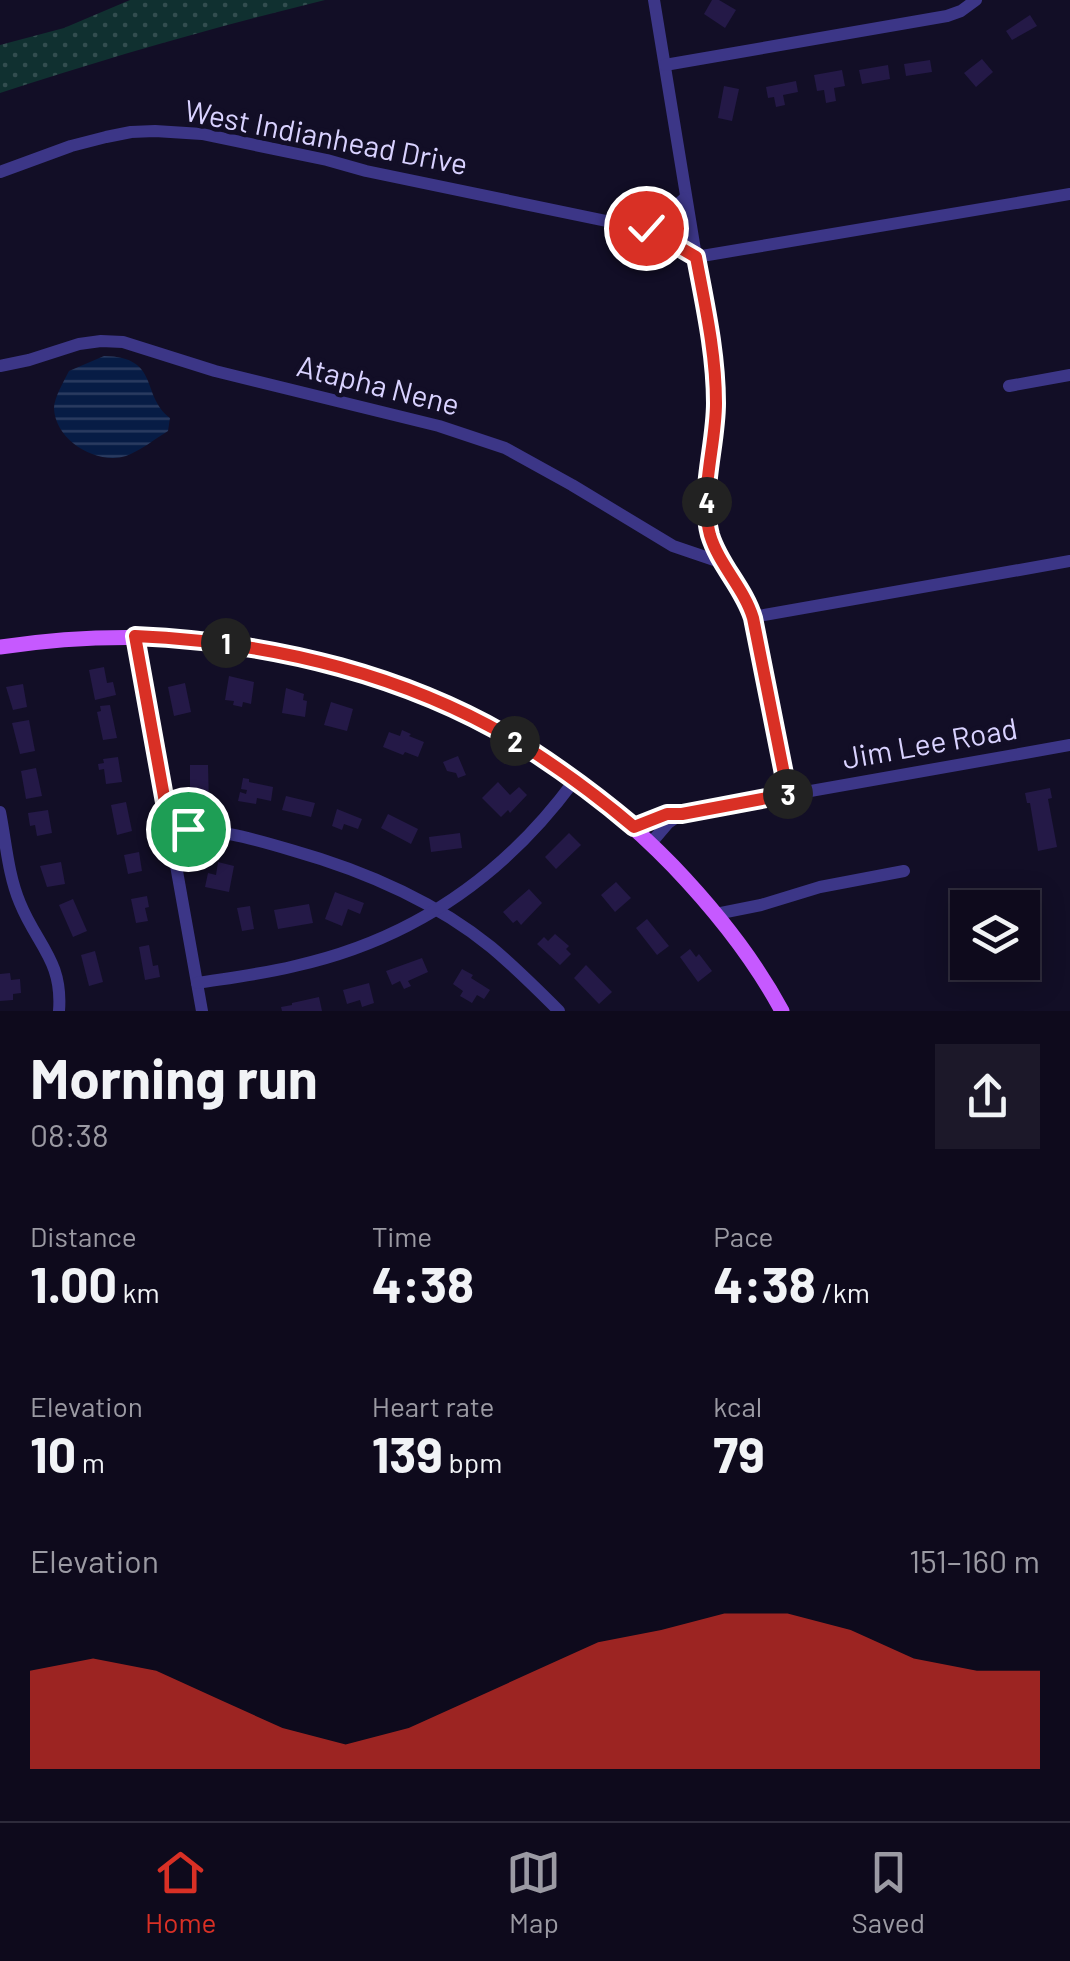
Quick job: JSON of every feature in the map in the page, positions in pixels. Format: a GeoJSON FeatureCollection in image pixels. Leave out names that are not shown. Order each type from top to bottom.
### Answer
{"type":"FeatureCollection","features":[{"type":"Feature","properties":{"kind":"main road"},"geometry":{"type":"LineString","coordinates":[[0,647],[135,636],[182,638],[274,651],[372,677],[498,731],[574,780],[634,827],[716,914],[758,970],[782,1011]]}},
{"type":"Feature","properties":{"kind":"street"},"geometry":{"type":"LineString","coordinates":[[654,0],[708,326],[716,400],[706,506],[710,535],[753,618],[788,794]]}},
{"type":"Feature","properties":{"kind":"street"},"geometry":{"type":"LineString","coordinates":[[665,65],[947,16],[961,12],[976,0]]}},
{"type":"Feature","properties":{"kind":"street","name":"West Indianhead Drive"},"geometry":{"type":"LineString","coordinates":[[0,172],[71,146],[131,132],[202,134],[646,228],[696,257]]}},
{"type":"Feature","properties":{"kind":"street"},"geometry":{"type":"LineString","coordinates":[[696,257],[1070,194]]}},
{"type":"Feature","properties":{"kind":"street"},"geometry":{"type":"LineString","coordinates":[[646,228],[684,198]]}},
{"type":"Feature","properties":{"kind":"street","name":"Atapha Nene"},"geometry":{"type":"LineString","coordinates":[[0,366],[78,344],[124,342],[233,376],[440,426],[505,448],[673,546],[722,563]]}},
{"type":"Feature","properties":{"kind":"street"},"geometry":{"type":"LineString","coordinates":[[1009,386],[1070,375]]}},
{"type":"Feature","properties":{"kind":"street"},"geometry":{"type":"LineString","coordinates":[[753,618],[1070,562]]}},
{"type":"Feature","properties":{"kind":"street"},"geometry":{"type":"LineString","coordinates":[[135,636],[202,1011]]}},
{"type":"Feature","properties":{"kind":"street","name":"Jim Lee Road"},"geometry":{"type":"LineString","coordinates":[[634,827],[667,814],[1070,745]]}},
{"type":"Feature","properties":{"kind":"street"},"geometry":{"type":"LineString","coordinates":[[197,983],[343,953],[438,911],[509,854],[549,814],[574,780]]}},
{"type":"Feature","properties":{"kind":"street"},"geometry":{"type":"LineString","coordinates":[[0,812],[19,902],[57,972],[59,1011]]}},
{"type":"Feature","properties":{"kind":"street"},"geometry":{"type":"LineString","coordinates":[[650,843],[682,814]]}},
{"type":"Feature","properties":{"kind":"street"},"geometry":{"type":"LineString","coordinates":[[170,830],[214,831],[262,841],[337,863],[386,883],[488,944],[558,1011]]}},
{"type":"Feature","properties":{"kind":"street"},"geometry":{"type":"LineString","coordinates":[[716,914],[904,872]]}},
{"type":"Feature","properties":{"kind":"green space"},"geometry":{"type":"Polygon","coordinates":[[[130,0],[325,0],[0,93],[0,45],[64,28],[130,0]]]}},
{"type":"Feature","properties":{"kind":"water"},"geometry":{"type":"Polygon","coordinates":[[[104,356],[122,358],[142,370],[155,399],[170,418],[168,431],[131,454],[115,458],[91,453],[70,440],[56,420],[54,408],[69,371],[104,356]]]}},
{"type":"Feature","properties":{"kind":"building"},"geometry":{"type":"Polygon","coordinates":[[[712,0],[736,10],[725,28],[704,14],[712,0]]]}},
{"type":"Feature","properties":{"kind":"building"},"geometry":{"type":"Polygon","coordinates":[[[1030,15],[1037,26],[1012,40],[1006,31],[1030,15]]]}},
{"type":"Feature","properties":{"kind":"building"},"geometry":{"type":"Polygon","coordinates":[[[982,59],[993,72],[976,87],[964,73],[982,59]]]}},
{"type":"Feature","properties":{"kind":"building"},"geometry":{"type":"Polygon","coordinates":[[[930,60],[932,72],[906,76],[904,64],[930,60]]]}},
{"type":"Feature","properties":{"kind":"building"},"geometry":{"type":"Polygon","coordinates":[[[888,65],[890,79],[862,84],[859,70],[888,65]]]}},
{"type":"Feature","properties":{"kind":"building"},"geometry":{"type":"Polygon","coordinates":[[[842,70],[845,86],[834,88],[836,101],[826,103],[824,90],[817,91],[814,75],[842,70]]]}},
{"type":"Feature","properties":{"kind":"building"},"geometry":{"type":"Polygon","coordinates":[[[796,81],[798,92],[783,95],[785,105],[776,107],[774,97],[768,98],[766,87],[796,81]]]}},
{"type":"Feature","properties":{"kind":"building"},"geometry":{"type":"Polygon","coordinates":[[[724,86],[739,89],[732,121],[718,118],[724,86]]]}},
{"type":"Feature","properties":{"kind":"building"},"geometry":{"type":"Polygon","coordinates":[[[104,667],[107,683],[113,682],[116,695],[95,700],[89,670],[104,667]]]}},
{"type":"Feature","properties":{"kind":"building"},"geometry":{"type":"Polygon","coordinates":[[[229,676],[254,682],[251,704],[243,702],[242,707],[225,700],[229,676]]]}},
{"type":"Feature","properties":{"kind":"building"},"geometry":{"type":"Polygon","coordinates":[[[185,683],[191,712],[174,716],[168,687],[185,683]]]}},
{"type":"Feature","properties":{"kind":"building"},"geometry":{"type":"Polygon","coordinates":[[[23,684],[27,707],[13,710],[6,687],[23,684]]]}},
{"type":"Feature","properties":{"kind":"building"},"geometry":{"type":"Polygon","coordinates":[[[286,688],[304,694],[305,717],[282,713],[286,688]]]}},
{"type":"Feature","properties":{"kind":"building"},"geometry":{"type":"Polygon","coordinates":[[[331,702],[353,709],[347,731],[324,725],[331,702]]]}},
{"type":"Feature","properties":{"kind":"building"},"geometry":{"type":"Polygon","coordinates":[[[110,705],[117,738],[103,740],[97,712],[101,711],[100,706],[110,705]]]}},
{"type":"Feature","properties":{"kind":"building"},"geometry":{"type":"Polygon","coordinates":[[[29,720],[35,751],[20,754],[12,723],[29,720]]]}},
{"type":"Feature","properties":{"kind":"building"},"geometry":{"type":"Polygon","coordinates":[[[402,730],[424,742],[418,757],[383,747],[389,732],[400,736],[402,730]]]}},
{"type":"Feature","properties":{"kind":"building"},"geometry":{"type":"Polygon","coordinates":[[[458,756],[466,775],[458,778],[456,773],[447,771],[443,762],[458,756]]]}},
{"type":"Feature","properties":{"kind":"building"},"geometry":{"type":"Polygon","coordinates":[[[118,757],[122,782],[106,784],[104,769],[99,770],[98,764],[104,763],[103,759],[118,757]]]}},
{"type":"Feature","properties":{"kind":"building"},"geometry":{"type":"Polygon","coordinates":[[[190,765],[208,765],[209,805],[190,805],[190,765]]]}},
{"type":"Feature","properties":{"kind":"building"},"geometry":{"type":"Polygon","coordinates":[[[36,768],[42,796],[26,799],[21,771],[36,768]]]}},
{"type":"Feature","properties":{"kind":"building"},"geometry":{"type":"Polygon","coordinates":[[[243,778],[273,787],[271,801],[238,801],[240,792],[246,794],[247,790],[241,789],[243,778]]]}},
{"type":"Feature","properties":{"kind":"building"},"geometry":{"type":"Polygon","coordinates":[[[498,782],[510,795],[519,787],[527,795],[501,817],[482,798],[498,782]]]}},
{"type":"Feature","properties":{"kind":"building"},"geometry":{"type":"Polygon","coordinates":[[[1050,788],[1052,798],[1048,799],[1057,847],[1038,851],[1025,793],[1050,788]]]}},
{"type":"Feature","properties":{"kind":"building"},"geometry":{"type":"Polygon","coordinates":[[[286,796],[315,803],[311,817],[282,810],[286,796]]]}},
{"type":"Feature","properties":{"kind":"building"},"geometry":{"type":"Polygon","coordinates":[[[126,802],[132,831],[117,835],[111,805],[126,802]]]}},
{"type":"Feature","properties":{"kind":"building"},"geometry":{"type":"Polygon","coordinates":[[[337,809],[362,819],[358,829],[344,824],[342,830],[332,826],[337,809]]]}},
{"type":"Feature","properties":{"kind":"building"},"geometry":{"type":"Polygon","coordinates":[[[48,810],[52,833],[37,836],[28,813],[48,810]]]}},
{"type":"Feature","properties":{"kind":"building"},"geometry":{"type":"Polygon","coordinates":[[[388,814],[418,829],[411,844],[381,828],[388,814]]]}},
{"type":"Feature","properties":{"kind":"building"},"geometry":{"type":"Polygon","coordinates":[[[460,833],[462,848],[431,852],[429,837],[460,833]]]}},
{"type":"Feature","properties":{"kind":"building"},"geometry":{"type":"Polygon","coordinates":[[[569,833],[581,845],[556,869],[545,857],[569,833]]]}},
{"type":"Feature","properties":{"kind":"building"},"geometry":{"type":"Polygon","coordinates":[[[139,852],[142,871],[128,874],[124,855],[139,852]]]}},
{"type":"Feature","properties":{"kind":"building"},"geometry":{"type":"Polygon","coordinates":[[[61,862],[65,884],[47,887],[40,866],[61,862]]]}},
{"type":"Feature","properties":{"kind":"building"},"geometry":{"type":"Polygon","coordinates":[[[218,862],[234,866],[229,892],[205,887],[208,873],[216,875],[218,862]]]}},
{"type":"Feature","properties":{"kind":"building"},"geometry":{"type":"Polygon","coordinates":[[[616,882],[631,898],[615,912],[601,895],[616,882]]]}},
{"type":"Feature","properties":{"kind":"building"},"geometry":{"type":"Polygon","coordinates":[[[529,889],[542,903],[521,925],[517,920],[513,923],[503,912],[529,889]]]}},
{"type":"Feature","properties":{"kind":"building"},"geometry":{"type":"Polygon","coordinates":[[[335,892],[364,903],[360,914],[348,909],[342,926],[325,919],[335,892]]]}},
{"type":"Feature","properties":{"kind":"building"},"geometry":{"type":"Polygon","coordinates":[[[147,896],[148,921],[136,923],[131,899],[147,896]]]}},
{"type":"Feature","properties":{"kind":"building"},"geometry":{"type":"Polygon","coordinates":[[[73,899],[87,931],[73,937],[59,905],[73,899]]]}},
{"type":"Feature","properties":{"kind":"building"},"geometry":{"type":"Polygon","coordinates":[[[309,904],[313,923],[278,929],[274,910],[309,904]]]}},
{"type":"Feature","properties":{"kind":"building"},"geometry":{"type":"Polygon","coordinates":[[[250,906],[254,929],[242,931],[237,908],[250,906]]]}},
{"type":"Feature","properties":{"kind":"building"},"geometry":{"type":"Polygon","coordinates":[[[647,919],[669,946],[657,955],[636,928],[647,919]]]}},
{"type":"Feature","properties":{"kind":"building"},"geometry":{"type":"Polygon","coordinates":[[[555,934],[569,946],[566,949],[571,954],[560,965],[537,944],[555,934]]]}},
{"type":"Feature","properties":{"kind":"building"},"geometry":{"type":"Polygon","coordinates":[[[149,945],[153,966],[158,965],[160,977],[145,980],[139,947],[149,945]]]}},
{"type":"Feature","properties":{"kind":"building"},"geometry":{"type":"Polygon","coordinates":[[[690,949],[712,971],[698,982],[680,957],[690,949]]]}},
{"type":"Feature","properties":{"kind":"building"},"geometry":{"type":"Polygon","coordinates":[[[95,951],[103,982],[89,986],[81,955],[95,951]]]}},
{"type":"Feature","properties":{"kind":"building"},"geometry":{"type":"Polygon","coordinates":[[[422,958],[428,972],[408,981],[411,986],[404,989],[400,981],[392,985],[386,971],[422,958]]]}},
{"type":"Feature","properties":{"kind":"building"},"geometry":{"type":"Polygon","coordinates":[[[586,965],[612,992],[599,1004],[574,978],[586,965]]]}},
{"type":"Feature","properties":{"kind":"building"},"geometry":{"type":"Polygon","coordinates":[[[462,969],[490,990],[484,999],[477,995],[472,1003],[460,996],[463,991],[453,984],[462,969]]]}},
{"type":"Feature","properties":{"kind":"building"},"geometry":{"type":"Polygon","coordinates":[[[10,973],[11,980],[20,979],[21,993],[13,994],[13,1000],[0,1001],[0,974],[10,973]]]}},
{"type":"Feature","properties":{"kind":"building"},"geometry":{"type":"Polygon","coordinates":[[[369,983],[374,1003],[362,1007],[360,1000],[347,1004],[343,990],[369,983]]]}},
{"type":"Feature","properties":{"kind":"building"},"geometry":{"type":"Polygon","coordinates":[[[319,997],[322,1011],[282,1011],[281,1007],[319,997]]]}},
{"type":"Feature","properties":{"kind":"route"},"geometry":{"type":"LineString","coordinates":[[188,829],[170,830],[135,636],[224,642],[372,677],[498,731],[574,780],[634,827],[667,814],[788,794],[753,618],[710,535],[706,506],[716,426],[715,372],[696,257],[646,228]]}}]}
